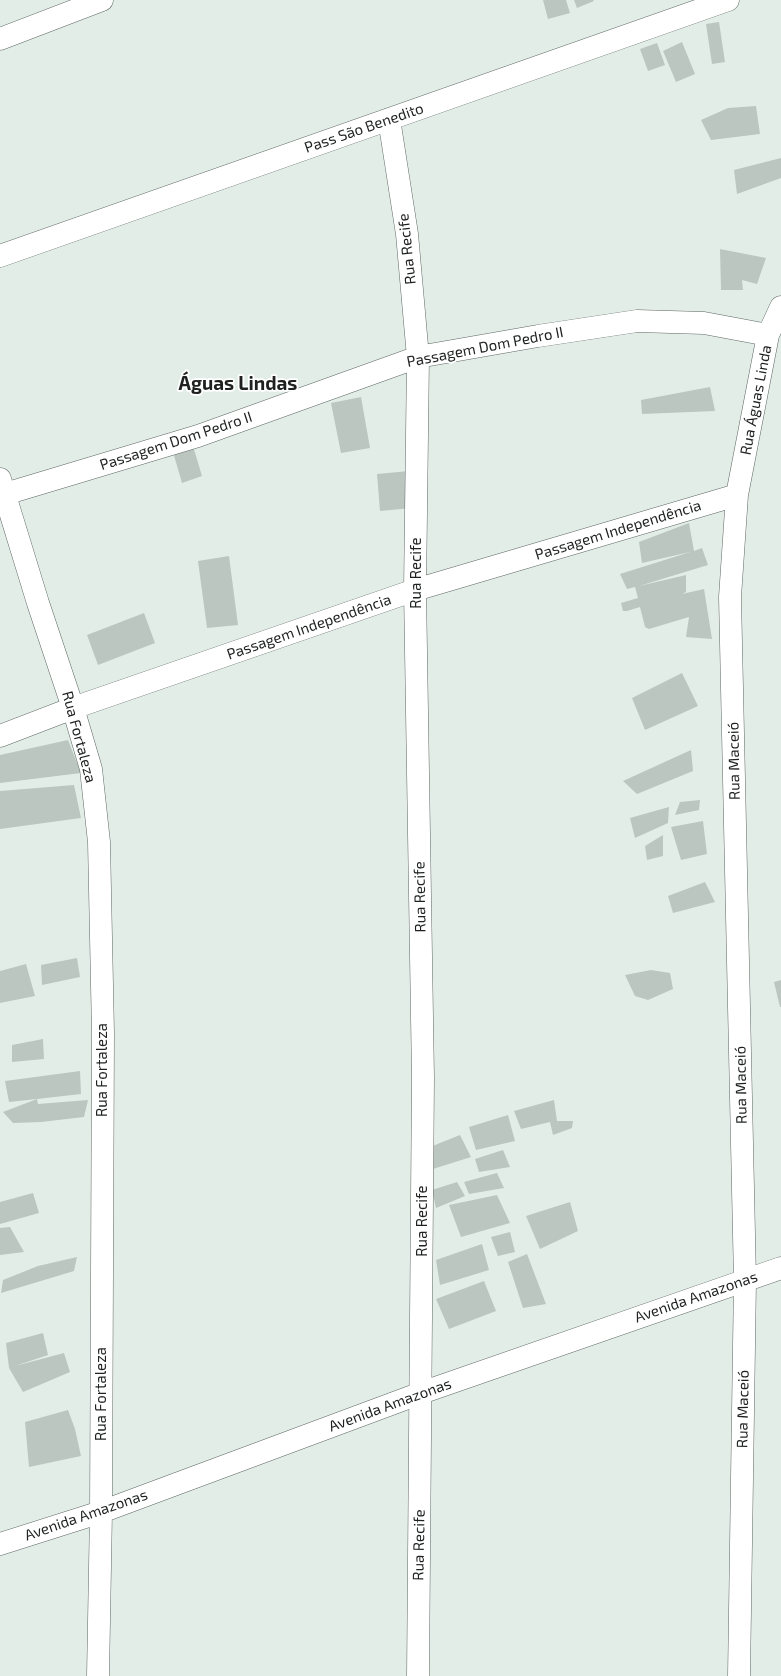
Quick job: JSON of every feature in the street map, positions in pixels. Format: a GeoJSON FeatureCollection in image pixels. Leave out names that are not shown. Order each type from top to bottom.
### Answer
{"type":"FeatureCollection","features":[{"type":"Feature","properties":{"kind":"street"},"geometry":{"type":"LineString","coordinates":[[0,39],[102,0]]}},
{"type":"Feature","properties":{"kind":"street","name":"Pass São Benedito"},"geometry":{"type":"LineString","coordinates":[[0,256],[728,0]]}},
{"type":"Feature","properties":{"kind":"street","name":"Rua Recife"},"geometry":{"type":"LineString","coordinates":[[389,119],[407,234],[418,357],[415,590],[423,1078],[418,1676]]}},
{"type":"Feature","properties":{"kind":"street","name":"Rua Águas Linda"},"geometry":{"type":"LineString","coordinates":[[737,494],[768,335],[781,307]]}},
{"type":"Feature","properties":{"kind":"street","name":"Passagem Dom Pedro II"},"geometry":{"type":"LineString","coordinates":[[2,486],[198,436],[418,357],[538,336],[637,321],[704,323],[768,335]]}},
{"type":"Feature","properties":{"kind":"street","name":"Rua Fortaleza"},"geometry":{"type":"LineString","coordinates":[[2,486],[91,769],[99,842],[103,1033],[101,1512],[98,1676]]}},
{"type":"Feature","properties":{"kind":"street","name":"Passagem Independência"},"geometry":{"type":"LineString","coordinates":[[0,736],[73,708],[415,590],[737,494]]}},
{"type":"Feature","properties":{"kind":"street","name":"Rua Maceió"},"geometry":{"type":"LineString","coordinates":[[737,494],[730,596],[745,1280],[738,1676]]}},
{"type":"Feature","properties":{"kind":"street","name":"Avenida Amazonas"},"geometry":{"type":"LineString","coordinates":[[0,1544],[101,1512],[421,1393],[781,1268]]}},
{"type":"Feature","properties":{"kind":"building"},"geometry":{"type":"Polygon","coordinates":[[[543,0],[566,0],[570,13],[548,19],[543,0]]]}},
{"type":"Feature","properties":{"kind":"building"},"geometry":{"type":"Polygon","coordinates":[[[574,0],[593,0],[594,1],[577,8],[574,0]]]}},
{"type":"Feature","properties":{"kind":"building"},"geometry":{"type":"Polygon","coordinates":[[[719,22],[725,62],[712,64],[706,24],[719,22]]]}},
{"type":"Feature","properties":{"kind":"building"},"geometry":{"type":"Polygon","coordinates":[[[682,42],[695,74],[676,82],[663,51],[682,42]]]}},
{"type":"Feature","properties":{"kind":"building"},"geometry":{"type":"Polygon","coordinates":[[[657,43],[665,65],[648,71],[640,49],[657,43]]]}},
{"type":"Feature","properties":{"kind":"building"},"geometry":{"type":"Polygon","coordinates":[[[756,106],[760,134],[711,140],[701,120],[728,108],[756,106]]]}},
{"type":"Feature","properties":{"kind":"building"},"geometry":{"type":"Polygon","coordinates":[[[781,158],[781,178],[737,194],[734,170],[781,158]]]}},
{"type":"Feature","properties":{"kind":"building"},"geometry":{"type":"Polygon","coordinates":[[[720,249],[766,258],[757,284],[742,280],[743,290],[721,290],[720,249]]]}},
{"type":"Feature","properties":{"kind":"building"},"geometry":{"type":"Polygon","coordinates":[[[710,387],[715,411],[642,414],[641,400],[710,387]]]}},
{"type":"Feature","properties":{"kind":"building"},"geometry":{"type":"Polygon","coordinates":[[[361,397],[370,448],[341,453],[331,403],[361,397]]]}},
{"type":"Feature","properties":{"kind":"building"},"geometry":{"type":"Polygon","coordinates":[[[193,446],[202,476],[182,483],[173,452],[193,446]]]}},
{"type":"Feature","properties":{"kind":"building"},"geometry":{"type":"Polygon","coordinates":[[[409,471],[412,508],[380,511],[377,474],[409,471]]]}},
{"type":"Feature","properties":{"kind":"building"},"geometry":{"type":"Polygon","coordinates":[[[689,523],[694,551],[702,548],[708,565],[639,586],[686,575],[686,592],[682,594],[704,589],[712,639],[686,637],[689,617],[649,629],[645,627],[640,607],[623,611],[621,603],[638,598],[635,587],[627,589],[620,574],[690,552],[642,563],[639,542],[689,523]]]}},
{"type":"Feature","properties":{"kind":"building"},"geometry":{"type":"Polygon","coordinates":[[[229,556],[238,625],[207,628],[198,561],[229,556]]]}},
{"type":"Feature","properties":{"kind":"building"},"geometry":{"type":"Polygon","coordinates":[[[144,613],[155,643],[98,665],[87,635],[144,613]]]}},
{"type":"Feature","properties":{"kind":"building"},"geometry":{"type":"Polygon","coordinates":[[[682,673],[698,706],[645,730],[632,698],[682,673]]]}},
{"type":"Feature","properties":{"kind":"building"},"geometry":{"type":"Polygon","coordinates":[[[68,740],[81,773],[0,783],[0,755],[68,740]]]}},
{"type":"Feature","properties":{"kind":"building"},"geometry":{"type":"Polygon","coordinates":[[[691,750],[693,771],[637,794],[623,781],[691,750]]]}},
{"type":"Feature","properties":{"kind":"building"},"geometry":{"type":"Polygon","coordinates":[[[74,785],[81,818],[0,829],[0,791],[74,785]]]}},
{"type":"Feature","properties":{"kind":"building"},"geometry":{"type":"Polygon","coordinates":[[[700,800],[699,810],[675,815],[680,802],[700,800]]]}},
{"type":"Feature","properties":{"kind":"building"},"geometry":{"type":"Polygon","coordinates":[[[669,807],[668,823],[635,838],[630,818],[669,807]]]}},
{"type":"Feature","properties":{"kind":"building"},"geometry":{"type":"Polygon","coordinates":[[[703,821],[707,854],[681,860],[671,827],[703,821]]]}},
{"type":"Feature","properties":{"kind":"building"},"geometry":{"type":"Polygon","coordinates":[[[663,835],[663,856],[647,860],[645,846],[663,835]]]}},
{"type":"Feature","properties":{"kind":"building"},"geometry":{"type":"Polygon","coordinates":[[[705,882],[715,902],[673,913],[668,896],[705,882]]]}},
{"type":"Feature","properties":{"kind":"building"},"geometry":{"type":"Polygon","coordinates":[[[77,958],[80,977],[42,985],[41,965],[77,958]]]}},
{"type":"Feature","properties":{"kind":"building"},"geometry":{"type":"Polygon","coordinates":[[[26,964],[35,996],[0,1003],[0,971],[26,964]]]}},
{"type":"Feature","properties":{"kind":"building"},"geometry":{"type":"Polygon","coordinates":[[[651,970],[670,973],[673,989],[648,1000],[635,996],[625,975],[651,970]]]}},
{"type":"Feature","properties":{"kind":"building"},"geometry":{"type":"Polygon","coordinates":[[[781,980],[781,1007],[780,1007],[774,982],[781,980]]]}},
{"type":"Feature","properties":{"kind":"building"},"geometry":{"type":"Polygon","coordinates":[[[43,1039],[44,1059],[12,1062],[12,1045],[43,1039]]]}},
{"type":"Feature","properties":{"kind":"building"},"geometry":{"type":"Polygon","coordinates":[[[80,1071],[81,1094],[9,1102],[5,1081],[80,1071]]]}},
{"type":"Feature","properties":{"kind":"building"},"geometry":{"type":"Polygon","coordinates":[[[37,1099],[38,1104],[88,1100],[84,1117],[41,1122],[13,1123],[3,1112],[37,1099]]]}},
{"type":"Feature","properties":{"kind":"building"},"geometry":{"type":"Polygon","coordinates":[[[554,1100],[557,1121],[573,1121],[572,1128],[553,1135],[550,1122],[521,1129],[514,1111],[554,1100]]]}},
{"type":"Feature","properties":{"kind":"building"},"geometry":{"type":"Polygon","coordinates":[[[508,1115],[515,1141],[476,1150],[469,1127],[508,1115]]]}},
{"type":"Feature","properties":{"kind":"building"},"geometry":{"type":"Polygon","coordinates":[[[460,1135],[471,1157],[433,1169],[430,1147],[460,1135]]]}},
{"type":"Feature","properties":{"kind":"building"},"geometry":{"type":"Polygon","coordinates":[[[503,1150],[510,1167],[479,1172],[475,1159],[503,1150]]]}},
{"type":"Feature","properties":{"kind":"building"},"geometry":{"type":"Polygon","coordinates":[[[497,1173],[504,1188],[469,1194],[464,1182],[497,1173]]]}},
{"type":"Feature","properties":{"kind":"building"},"geometry":{"type":"Polygon","coordinates":[[[457,1182],[465,1196],[436,1208],[432,1190],[457,1182]]]}},
{"type":"Feature","properties":{"kind":"building"},"geometry":{"type":"Polygon","coordinates":[[[33,1193],[39,1213],[0,1224],[0,1202],[33,1193]]]}},
{"type":"Feature","properties":{"kind":"building"},"geometry":{"type":"Polygon","coordinates":[[[497,1195],[510,1223],[461,1237],[449,1205],[497,1195]]]}},
{"type":"Feature","properties":{"kind":"building"},"geometry":{"type":"Polygon","coordinates":[[[570,1202],[578,1231],[540,1249],[526,1216],[570,1202]]]}},
{"type":"Feature","properties":{"kind":"building"},"geometry":{"type":"Polygon","coordinates":[[[10,1227],[24,1252],[0,1255],[0,1228],[10,1227]]]}},
{"type":"Feature","properties":{"kind":"building"},"geometry":{"type":"Polygon","coordinates":[[[510,1232],[515,1252],[498,1256],[491,1237],[510,1232]]]}},
{"type":"Feature","properties":{"kind":"building"},"geometry":{"type":"Polygon","coordinates":[[[482,1244],[489,1270],[440,1285],[436,1260],[482,1244]]]}},
{"type":"Feature","properties":{"kind":"building"},"geometry":{"type":"Polygon","coordinates":[[[527,1254],[546,1304],[523,1308],[508,1262],[527,1254]]]}},
{"type":"Feature","properties":{"kind":"building"},"geometry":{"type":"Polygon","coordinates":[[[77,1257],[74,1271],[1,1293],[3,1280],[38,1266],[77,1257]]]}},
{"type":"Feature","properties":{"kind":"building"},"geometry":{"type":"Polygon","coordinates":[[[484,1281],[496,1311],[449,1329],[436,1299],[484,1281]]]}},
{"type":"Feature","properties":{"kind":"building"},"geometry":{"type":"Polygon","coordinates":[[[43,1333],[48,1355],[15,1366],[64,1353],[70,1372],[23,1392],[9,1368],[6,1343],[43,1333]]]}},
{"type":"Feature","properties":{"kind":"building"},"geometry":{"type":"Polygon","coordinates":[[[68,1410],[75,1429],[81,1456],[29,1467],[25,1422],[68,1410]]]}},
{"type":"Feature","properties":{"kind":"district","name":"Águas Lindas"},"geometry":{"type":"Point","coordinates":[238,384]}}]}
